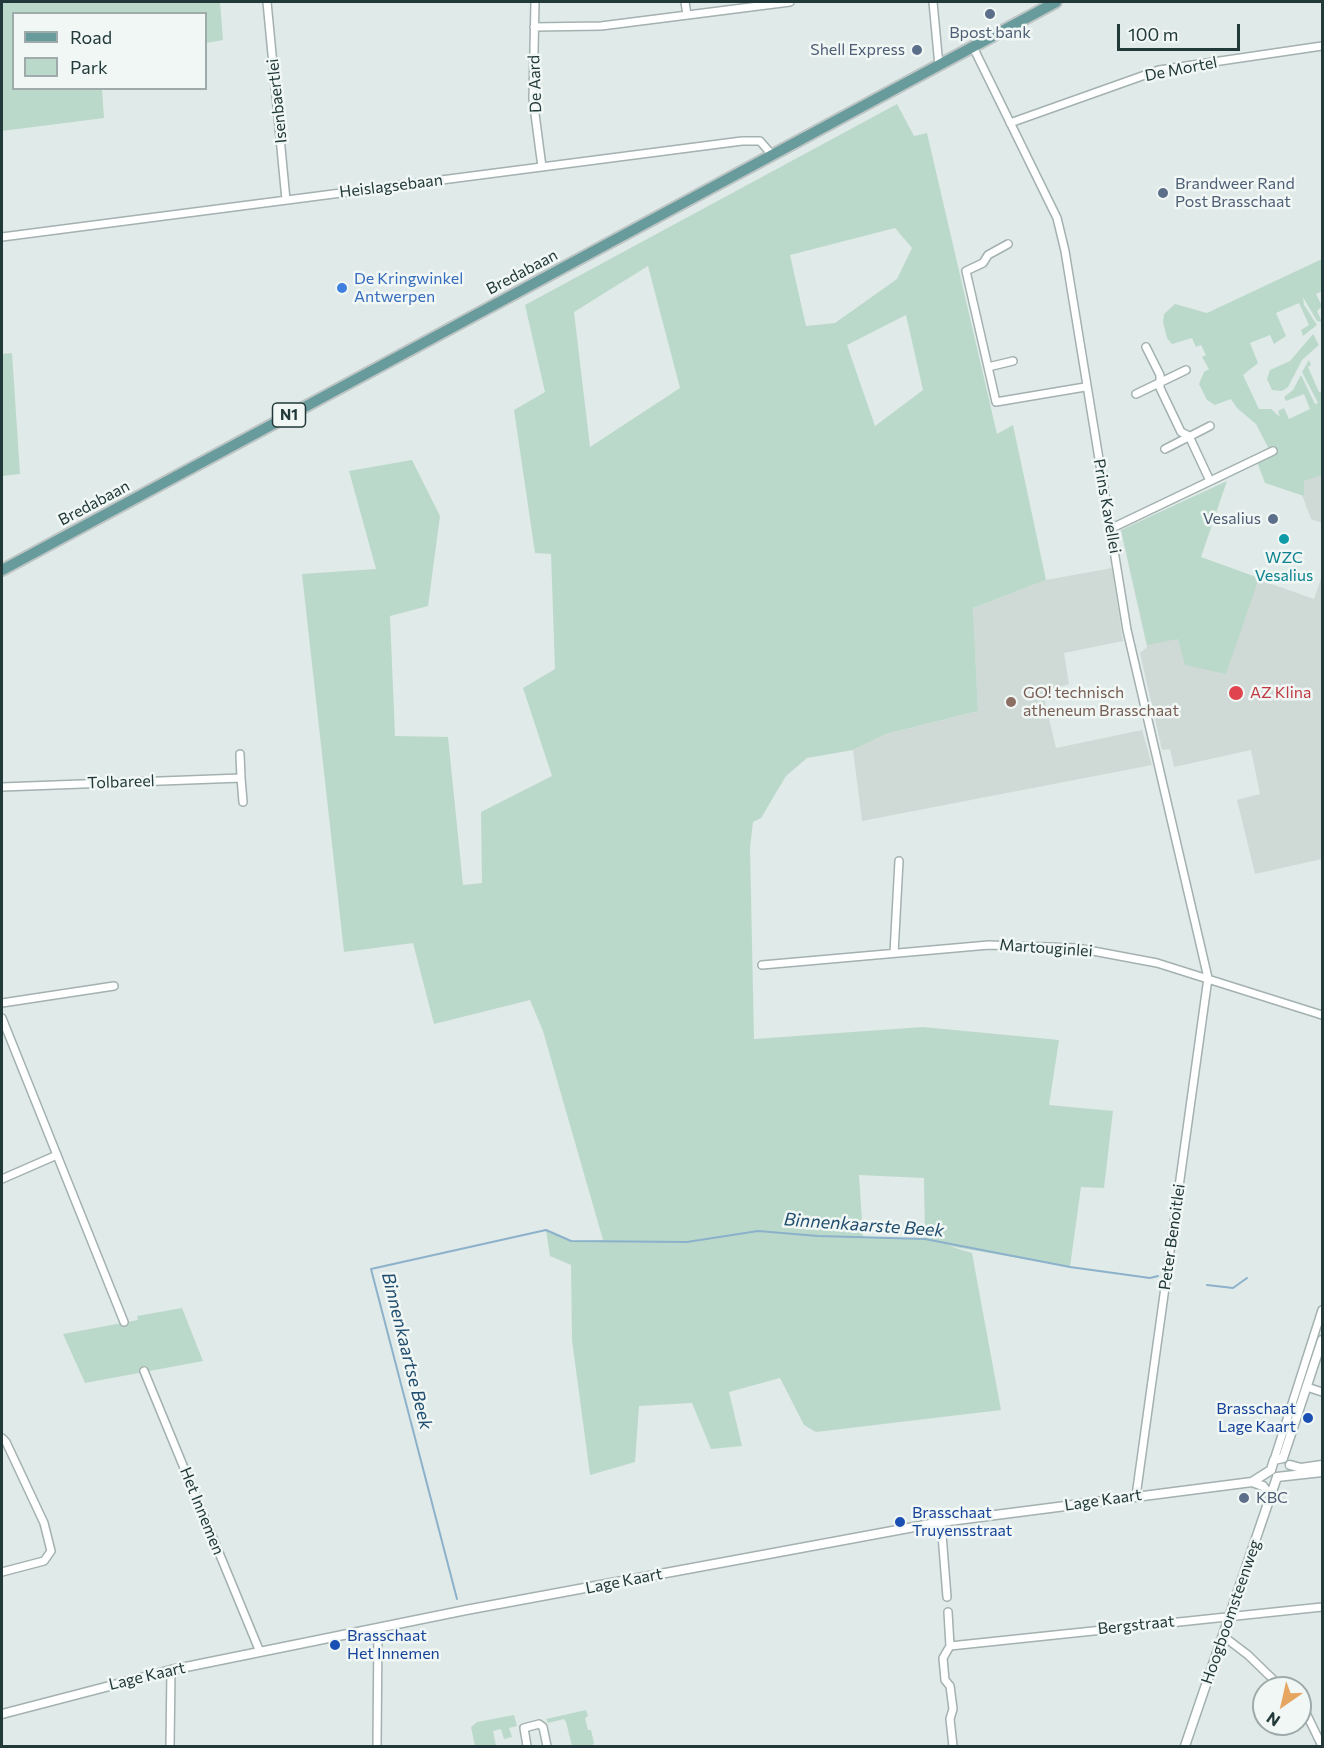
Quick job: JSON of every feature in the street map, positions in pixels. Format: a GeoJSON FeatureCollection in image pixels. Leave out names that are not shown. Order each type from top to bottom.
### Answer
{"type":"FeatureCollection","features":[{"type":"Feature","properties":{"kind":"main road","name":"Bredabaan"},"geometry":{"type":"LineString","coordinates":[[2,570],[1056,2]]}},
{"type":"Feature","properties":{"kind":"street","name":"Isenbaertlei"},"geometry":{"type":"LineString","coordinates":[[267,2],[286,200]]}},
{"type":"Feature","properties":{"kind":"street","name":"De Aard"},"geometry":{"type":"LineString","coordinates":[[535,2],[533,99],[542,167]]}},
{"type":"Feature","properties":{"kind":"street"},"geometry":{"type":"LineString","coordinates":[[685,2],[687,15]]}},
{"type":"Feature","properties":{"kind":"street"},"geometry":{"type":"LineString","coordinates":[[534,27],[601,26],[790,2]]}},
{"type":"Feature","properties":{"kind":"street"},"geometry":{"type":"LineString","coordinates":[[933,2],[939,66]]}},
{"type":"Feature","properties":{"kind":"street","name":"De Mortel"},"geometry":{"type":"LineString","coordinates":[[1010,123],[1159,70],[1323,46]]}},
{"type":"Feature","properties":{"kind":"street","name":"Prins Kavellei"},"geometry":{"type":"LineString","coordinates":[[973,47],[1057,218],[1065,251],[1085,387],[1112,528],[1127,630],[1208,978]]}},
{"type":"Feature","properties":{"kind":"street","name":"Heislagsebaan"},"geometry":{"type":"LineString","coordinates":[[2,237],[756,140],[764,143],[773,156]]}},
{"type":"Feature","properties":{"kind":"street"},"geometry":{"type":"LineString","coordinates":[[1008,244],[988,255],[983,263],[966,271],[996,402],[1085,387]]}},
{"type":"Feature","properties":{"kind":"street"},"geometry":{"type":"LineString","coordinates":[[1146,347],[1160,375],[1160,382],[1181,432],[1189,436],[1210,481]]}},
{"type":"Feature","properties":{"kind":"street"},"geometry":{"type":"LineString","coordinates":[[988,367],[1013,361]]}},
{"type":"Feature","properties":{"kind":"street"},"geometry":{"type":"LineString","coordinates":[[1136,393],[1186,370]]}},
{"type":"Feature","properties":{"kind":"street"},"geometry":{"type":"LineString","coordinates":[[1165,449],[1210,426]]}},
{"type":"Feature","properties":{"kind":"street"},"geometry":{"type":"LineString","coordinates":[[1112,528],[1273,451]]}},
{"type":"Feature","properties":{"kind":"street"},"geometry":{"type":"LineString","coordinates":[[240,754],[243,802]]}},
{"type":"Feature","properties":{"kind":"street","name":"Tolbareel"},"geometry":{"type":"LineString","coordinates":[[2,786],[241,778]]}},
{"type":"Feature","properties":{"kind":"street"},"geometry":{"type":"LineString","coordinates":[[894,953],[899,861]]}},
{"type":"Feature","properties":{"kind":"street","name":"Martouginlei"},"geometry":{"type":"LineString","coordinates":[[762,966],[989,945],[1066,947],[1147,961],[1323,1015]]}},
{"type":"Feature","properties":{"kind":"street","name":"Peter Benoitlei"},"geometry":{"type":"LineString","coordinates":[[1136,1496],[1208,978]]}},
{"type":"Feature","properties":{"kind":"street"},"geometry":{"type":"LineString","coordinates":[[2,1003],[114,986]]}},
{"type":"Feature","properties":{"kind":"street"},"geometry":{"type":"LineString","coordinates":[[2,1018],[124,1322]]}},
{"type":"Feature","properties":{"kind":"street"},"geometry":{"type":"LineString","coordinates":[[2,1179],[57,1155]]}},
{"type":"Feature","properties":{"kind":"street"},"geometry":{"type":"LineString","coordinates":[[1274,1474],[1323,1310]]}},
{"type":"Feature","properties":{"kind":"street"},"geometry":{"type":"LineString","coordinates":[[1278,1459],[1323,1340]]}},
{"type":"Feature","properties":{"kind":"street","name":"Het Innemen"},"geometry":{"type":"LineString","coordinates":[[144,1371],[260,1652]]}},
{"type":"Feature","properties":{"kind":"street"},"geometry":{"type":"LineString","coordinates":[[1307,1386],[1323,1392]]}},
{"type":"Feature","properties":{"kind":"street"},"geometry":{"type":"LineString","coordinates":[[2,1438],[6,1442],[44,1523],[51,1551],[44,1561],[2,1572]]}},
{"type":"Feature","properties":{"kind":"street"},"geometry":{"type":"LineString","coordinates":[[1278,1459],[1300,1468],[1323,1465]]}},
{"type":"Feature","properties":{"kind":"street"},"geometry":{"type":"LineString","coordinates":[[1288,1474],[1290,1465]]}},
{"type":"Feature","properties":{"kind":"street","name":"Lage Kaart"},"geometry":{"type":"LineString","coordinates":[[2,1714],[171,1670],[378,1628],[941,1522],[1252,1482],[1274,1474],[1323,1472]]}},
{"type":"Feature","properties":{"kind":"street","name":"Hoogboomsteenweg"},"geometry":{"type":"LineString","coordinates":[[1185,1746],[1271,1497],[1274,1474]]}},
{"type":"Feature","properties":{"kind":"street"},"geometry":{"type":"LineString","coordinates":[[1252,1482],[1263,1486],[1271,1497]]}},
{"type":"Feature","properties":{"kind":"street"},"geometry":{"type":"LineString","coordinates":[[941,1522],[947,1597]]}},
{"type":"Feature","properties":{"kind":"street","name":"Bergstraat"},"geometry":{"type":"LineString","coordinates":[[950,1646],[1230,1614],[1323,1606]]}},
{"type":"Feature","properties":{"kind":"street"},"geometry":{"type":"LineString","coordinates":[[948,1612],[950,1646],[943,1658],[945,1680],[950,1686],[953,1709],[950,1719],[953,1746]]}},
{"type":"Feature","properties":{"kind":"street"},"geometry":{"type":"LineString","coordinates":[[376,1746],[378,1628]]}},
{"type":"Feature","properties":{"kind":"street"},"geometry":{"type":"LineString","coordinates":[[1222,1636],[1248,1654],[1270,1676]]}},
{"type":"Feature","properties":{"kind":"street"},"geometry":{"type":"LineString","coordinates":[[170,1746],[171,1670]]}},
{"type":"Feature","properties":{"kind":"street"},"geometry":{"type":"LineString","coordinates":[[527,1746],[524,1728],[539,1724],[543,1727],[547,1746]]}},
{"type":"Feature","properties":{"kind":"street"},"geometry":{"type":"LineString","coordinates":[[1312,1725],[1322,1746]]}},
{"type":"Feature","properties":{"kind":"shaded area"},"geometry":{"type":"Polygon","coordinates":[[[1322,453],[1322,523],[1311,519],[1292,468],[1322,453]]]}},
{"type":"Feature","properties":{"kind":"shaded area","name":"AZ Klina"},"geometry":{"type":"Polygon","coordinates":[[[1121,531],[1314,599],[1322,576],[1322,859],[1255,874],[1237,800],[1260,794],[1251,750],[1174,767],[1170,749],[1162,750],[1140,653],[1147,647],[1121,531]]]}},
{"type":"Feature","properties":{"kind":"shaded area","name":"GO! technisch atheneum Brasschaat"},"geometry":{"type":"Polygon","coordinates":[[[1112,568],[1123,641],[1064,653],[1069,684],[1043,693],[1056,748],[1142,730],[1152,765],[862,821],[853,750],[886,734],[978,711],[973,608],[1046,580],[1112,568]]]}},
{"type":"Feature","properties":{"kind":"green space"},"geometry":{"type":"Polygon","coordinates":[[[2,2],[220,2],[223,40],[207,43],[207,12],[12,12],[12,90],[102,90],[104,118],[2,131],[2,2]]]}},
{"type":"Feature","properties":{"kind":"green space"},"geometry":{"type":"Polygon","coordinates":[[[897,104],[914,136],[927,133],[997,434],[1013,425],[1046,580],[973,608],[978,711],[886,734],[853,750],[807,758],[786,776],[761,818],[753,822],[750,848],[754,1039],[923,1027],[1059,1040],[1049,1105],[1113,1111],[1104,1188],[1081,1187],[1070,1267],[949,1246],[972,1253],[1001,1410],[816,1432],[804,1425],[780,1378],[729,1392],[742,1446],[711,1449],[692,1403],[639,1406],[635,1462],[590,1475],[572,1340],[571,1265],[550,1256],[546,1230],[571,1241],[603,1240],[543,1031],[530,1000],[434,1024],[413,943],[344,952],[302,574],[376,569],[349,471],[412,460],[440,516],[428,606],[390,616],[395,736],[448,737],[463,885],[482,883],[481,812],[552,776],[523,688],[555,669],[551,554],[535,553],[514,410],[545,392],[525,305],[897,104]],[[895,228],[790,255],[806,326],[835,323],[897,279],[912,248],[895,228]],[[648,266],[574,312],[590,447],[680,388],[648,266]],[[906,315],[847,345],[875,426],[923,390],[906,315]],[[859,1175],[863,1237],[925,1239],[924,1178],[859,1175]]]}},
{"type":"Feature","properties":{"kind":"green space"},"geometry":{"type":"Polygon","coordinates":[[[1322,259],[1322,291],[1316,294],[1322,306],[1317,311],[1322,322],[1317,321],[1303,297],[1304,305],[1317,325],[1303,336],[1301,330],[1309,325],[1299,303],[1276,313],[1286,336],[1274,344],[1270,335],[1250,343],[1258,363],[1243,375],[1259,409],[1271,409],[1280,417],[1278,411],[1284,408],[1289,419],[1310,409],[1304,394],[1286,401],[1284,397],[1293,390],[1301,375],[1315,404],[1318,403],[1302,372],[1309,360],[1311,365],[1308,367],[1319,392],[1322,391],[1322,475],[1304,481],[1304,496],[1265,483],[1257,462],[1272,455],[1256,424],[1237,408],[1231,399],[1215,405],[1207,400],[1199,384],[1204,372],[1209,369],[1202,357],[1206,355],[1201,345],[1196,347],[1192,338],[1172,344],[1167,338],[1163,322],[1164,314],[1175,304],[1207,313],[1322,259]]]}},
{"type":"Feature","properties":{"kind":"green space"},"geometry":{"type":"Polygon","coordinates":[[[1313,334],[1319,345],[1302,360],[1288,387],[1282,391],[1272,390],[1267,379],[1270,370],[1290,361],[1313,334]]]}},
{"type":"Feature","properties":{"kind":"green space"},"geometry":{"type":"Polygon","coordinates":[[[12,353],[20,474],[2,476],[2,354],[12,353]]]}},
{"type":"Feature","properties":{"kind":"green space"},"geometry":{"type":"Polygon","coordinates":[[[1227,481],[1201,557],[1259,578],[1226,674],[1185,665],[1178,639],[1147,645],[1121,530],[1227,481]]]}},
{"type":"Feature","properties":{"kind":"green space"},"geometry":{"type":"Polygon","coordinates":[[[182,1308],[203,1361],[85,1383],[63,1334],[138,1320],[137,1316],[182,1308]]]}},
{"type":"Feature","properties":{"kind":"green space"},"geometry":{"type":"Polygon","coordinates":[[[586,1710],[588,1716],[585,1718],[594,1743],[592,1746],[572,1746],[564,1719],[548,1723],[546,1719],[586,1710]]]}},
{"type":"Feature","properties":{"kind":"green space"},"geometry":{"type":"Polygon","coordinates":[[[514,1715],[517,1726],[509,1728],[512,1737],[504,1739],[501,1729],[493,1731],[496,1746],[475,1746],[471,1727],[477,1722],[514,1715]]]}},
{"type":"Feature","properties":{"kind":"waterway","name":"Binnenkaartse Beek"},"geometry":{"type":"LineString","coordinates":[[457,1599],[371,1269],[546,1230],[571,1241],[687,1242],[758,1231],[818,1236],[925,1239],[1070,1267],[1150,1278],[1158,1276]]}},
{"type":"Feature","properties":{"kind":"waterway","name":"Binnenkaarste Beek"},"geometry":{"type":"LineString","coordinates":[[1207,1285],[1233,1288],[1247,1278]]}},
{"type":"Feature","properties":{"kind":"place","name":"Bpost bank"},"geometry":{"type":"Point","coordinates":[990,14]}},
{"type":"Feature","properties":{"kind":"place","name":"Shell Express"},"geometry":{"type":"Point","coordinates":[917,50]}},
{"type":"Feature","properties":{"kind":"place","name":"Brandweer Rand Post Brasschaat"},"geometry":{"type":"Point","coordinates":[1163,193]}},
{"type":"Feature","properties":{"kind":"place","name":"De Kringwinkel Antwerpen"},"geometry":{"type":"Point","coordinates":[342,288]}},
{"type":"Feature","properties":{"kind":"place","name":"Vesalius"},"geometry":{"type":"Point","coordinates":[1273,519]}},
{"type":"Feature","properties":{"kind":"place","name":"WZC Vesalius"},"geometry":{"type":"Point","coordinates":[1284,539]}},
{"type":"Feature","properties":{"kind":"place","name":"AZ Klina"},"geometry":{"type":"Point","coordinates":[1236,693]}},
{"type":"Feature","properties":{"kind":"place","name":"GO! technisch atheneum Brasschaat"},"geometry":{"type":"Point","coordinates":[1011,702]}},
{"type":"Feature","properties":{"kind":"place","name":"Brasschaat Lage Kaart"},"geometry":{"type":"Point","coordinates":[1308,1418]}},
{"type":"Feature","properties":{"kind":"place","name":"KBC"},"geometry":{"type":"Point","coordinates":[1244,1498]}},
{"type":"Feature","properties":{"kind":"place","name":"Brasschaat Truyensstraat"},"geometry":{"type":"Point","coordinates":[900,1522]}},
{"type":"Feature","properties":{"kind":"place","name":"Brasschaat Het Innemen"},"geometry":{"type":"Point","coordinates":[335,1645]}}]}
